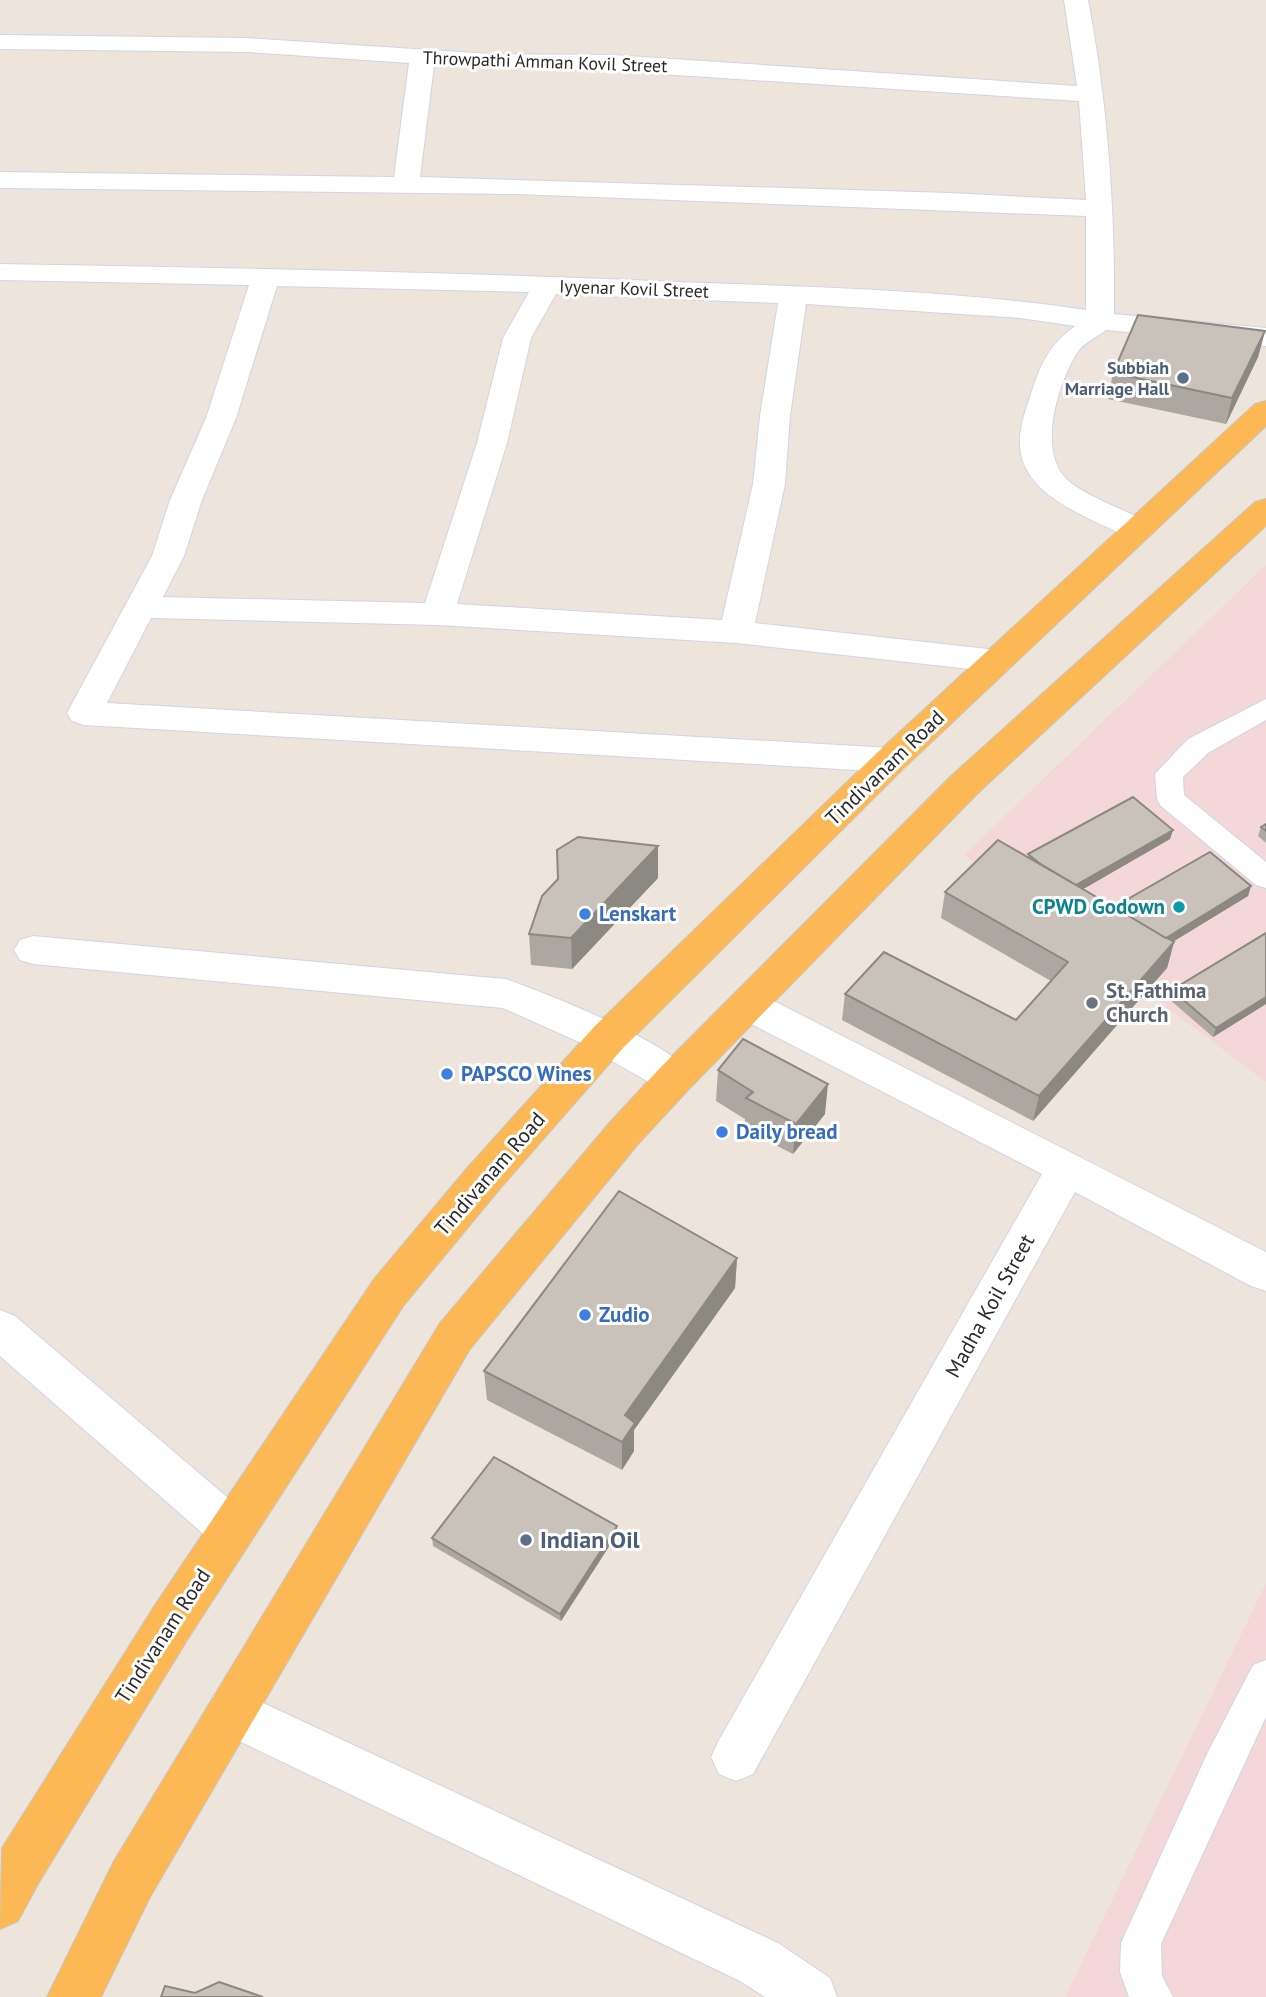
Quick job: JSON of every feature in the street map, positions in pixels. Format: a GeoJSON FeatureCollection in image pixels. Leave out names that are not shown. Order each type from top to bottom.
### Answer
{"type":"FeatureCollection","features":[{"type":"Feature","properties":{"kind":"highway","name":"Tindivanam Road"},"geometry":{"type":"LineString","coordinates":[[7,1877],[388,1292],[483,1180],[609,1037],[891,760],[1266,410]]}},
{"type":"Feature","properties":{"kind":"highway"},"geometry":{"type":"LineString","coordinates":[[73,1997],[132,1879],[455,1336],[625,1132],[675,1078],[964,785],[1266,509]]}},
{"type":"Feature","properties":{"kind":"street"},"geometry":{"type":"LineString","coordinates":[[1076,0],[1084,41],[1100,209],[1100,321],[1065,347],[1037,423],[1035,446],[1042,469],[1059,489],[1136,529]]}},
{"type":"Feature","properties":{"kind":"street","name":"Throwpathi Amman Kovil Street"},"geometry":{"type":"LineString","coordinates":[[0,42],[247,46],[422,57],[613,63],[1090,94]]}},
{"type":"Feature","properties":{"kind":"street"},"geometry":{"type":"LineString","coordinates":[[406,184],[422,57]]}},
{"type":"Feature","properties":{"kind":"street"},"geometry":{"type":"LineString","coordinates":[[0,180],[406,184],[949,201],[1100,209]]}},
{"type":"Feature","properties":{"kind":"street","name":"Iyyenar Kovil Street"},"geometry":{"type":"LineString","coordinates":[[0,272],[112,276],[266,276],[793,295],[1020,309],[1100,321],[1266,337]]}},
{"type":"Feature","properties":{"kind":"street"},"geometry":{"type":"LineString","coordinates":[[266,276],[221,418],[186,499],[169,556],[139,607],[84,713],[891,760]]}},
{"type":"Feature","properties":{"kind":"street"},"geometry":{"type":"LineString","coordinates":[[438,614],[492,443],[517,338],[547,285]]}},
{"type":"Feature","properties":{"kind":"street"},"geometry":{"type":"LineString","coordinates":[[736,632],[769,484],[775,416],[793,295]]}},
{"type":"Feature","properties":{"kind":"street"},"geometry":{"type":"LineString","coordinates":[[139,607],[438,614],[736,632],[997,661]]}},
{"type":"Feature","properties":{"kind":"street"},"geometry":{"type":"LineString","coordinates":[[33,950],[505,994],[566,1016],[609,1037],[675,1078]]}},
{"type":"Feature","properties":{"kind":"street"},"geometry":{"type":"LineString","coordinates":[[748,1005],[1266,1273]]}},
{"type":"Feature","properties":{"kind":"street","name":"Madha Koil Street"},"geometry":{"type":"LineString","coordinates":[[736,1757],[1067,1168]]}},
{"type":"Feature","properties":{"kind":"street"},"geometry":{"type":"LineString","coordinates":[[0,1329],[232,1530]]}},
{"type":"Feature","properties":{"kind":"street"},"geometry":{"type":"LineString","coordinates":[[231,1712],[759,1962],[811,1997]]}},
{"type":"Feature","properties":{"kind":"lane"},"geometry":{"type":"LineString","coordinates":[[1266,708],[1198,746],[1169,774],[1171,799],[1266,878]]}},
{"type":"Feature","properties":{"kind":"lane"},"geometry":{"type":"LineString","coordinates":[[1153,1997],[1147,1992],[1139,1969],[1141,1943],[1222,1765],[1266,1678]]}},
{"type":"Feature","properties":{"kind":"shaded area"},"geometry":{"type":"Polygon","coordinates":[[[1266,565],[1266,1082],[964,855],[1266,565]]]}},
{"type":"Feature","properties":{"kind":"shaded area"},"geometry":{"type":"Polygon","coordinates":[[[1266,1583],[1266,1997],[1065,1997],[1266,1583]]]}},
{"type":"Feature","properties":{"kind":"building"},"geometry":{"type":"Polygon","coordinates":[[[1138,315],[1265,331],[1232,398],[1113,373],[1138,315]]]}},
{"type":"Feature","properties":{"kind":"building","name":"CPWD Godown"},"geometry":{"type":"Polygon","coordinates":[[[1133,797],[1173,830],[1076,885],[1028,854],[1133,797]]]}},
{"type":"Feature","properties":{"kind":"building"},"geometry":{"type":"Polygon","coordinates":[[[578,837],[658,846],[571,938],[529,934],[542,896],[558,879],[557,850],[578,837]]]}},
{"type":"Feature","properties":{"kind":"building","name":"St. Fathima Church"},"geometry":{"type":"Polygon","coordinates":[[[998,840],[1174,942],[1039,1096],[845,994],[884,952],[1016,1020],[1068,962],[945,892],[998,840]]]}},
{"type":"Feature","properties":{"kind":"building","name":"CPWD Godown"},"geometry":{"type":"Polygon","coordinates":[[[1210,852],[1251,886],[1166,938],[1114,907],[1210,852]]]}},
{"type":"Feature","properties":{"kind":"building"},"geometry":{"type":"Polygon","coordinates":[[[1266,933],[1266,997],[1216,1028],[1172,990],[1266,933]]]}},
{"type":"Feature","properties":{"kind":"building"},"geometry":{"type":"Polygon","coordinates":[[[743,1039],[828,1084],[796,1124],[746,1098],[753,1092],[718,1070],[743,1039]]]}},
{"type":"Feature","properties":{"kind":"building"},"geometry":{"type":"Polygon","coordinates":[[[619,1191],[737,1258],[625,1415],[635,1423],[622,1442],[484,1371],[619,1191]]]}},
{"type":"Feature","properties":{"kind":"building","name":"Indian Oil"},"geometry":{"type":"Polygon","coordinates":[[[494,1457],[617,1526],[560,1614],[432,1538],[494,1457]]]}},
{"type":"Feature","properties":{"kind":"building"},"geometry":{"type":"Polygon","coordinates":[[[219,1982],[263,1997],[161,1997],[165,1986],[195,1993],[219,1982]]]}},
{"type":"Feature","properties":{"kind":"place","name":"Subbiah Marriage Hall"},"geometry":{"type":"Point","coordinates":[1183,378]}},
{"type":"Feature","properties":{"kind":"place","name":"CPWD Godown"},"geometry":{"type":"Point","coordinates":[1179,907]}},
{"type":"Feature","properties":{"kind":"place","name":"Lenskart"},"geometry":{"type":"Point","coordinates":[585,914]}},
{"type":"Feature","properties":{"kind":"place","name":"St. Fathima Church"},"geometry":{"type":"Point","coordinates":[1092,1003]}},
{"type":"Feature","properties":{"kind":"place","name":"PAPSCO Wines"},"geometry":{"type":"Point","coordinates":[447,1074]}},
{"type":"Feature","properties":{"kind":"place","name":"Daily bread"},"geometry":{"type":"Point","coordinates":[722,1132]}},
{"type":"Feature","properties":{"kind":"place","name":"Zudio"},"geometry":{"type":"Point","coordinates":[585,1315]}},
{"type":"Feature","properties":{"kind":"place","name":"Indian Oil"},"geometry":{"type":"Point","coordinates":[526,1540]}}]}
